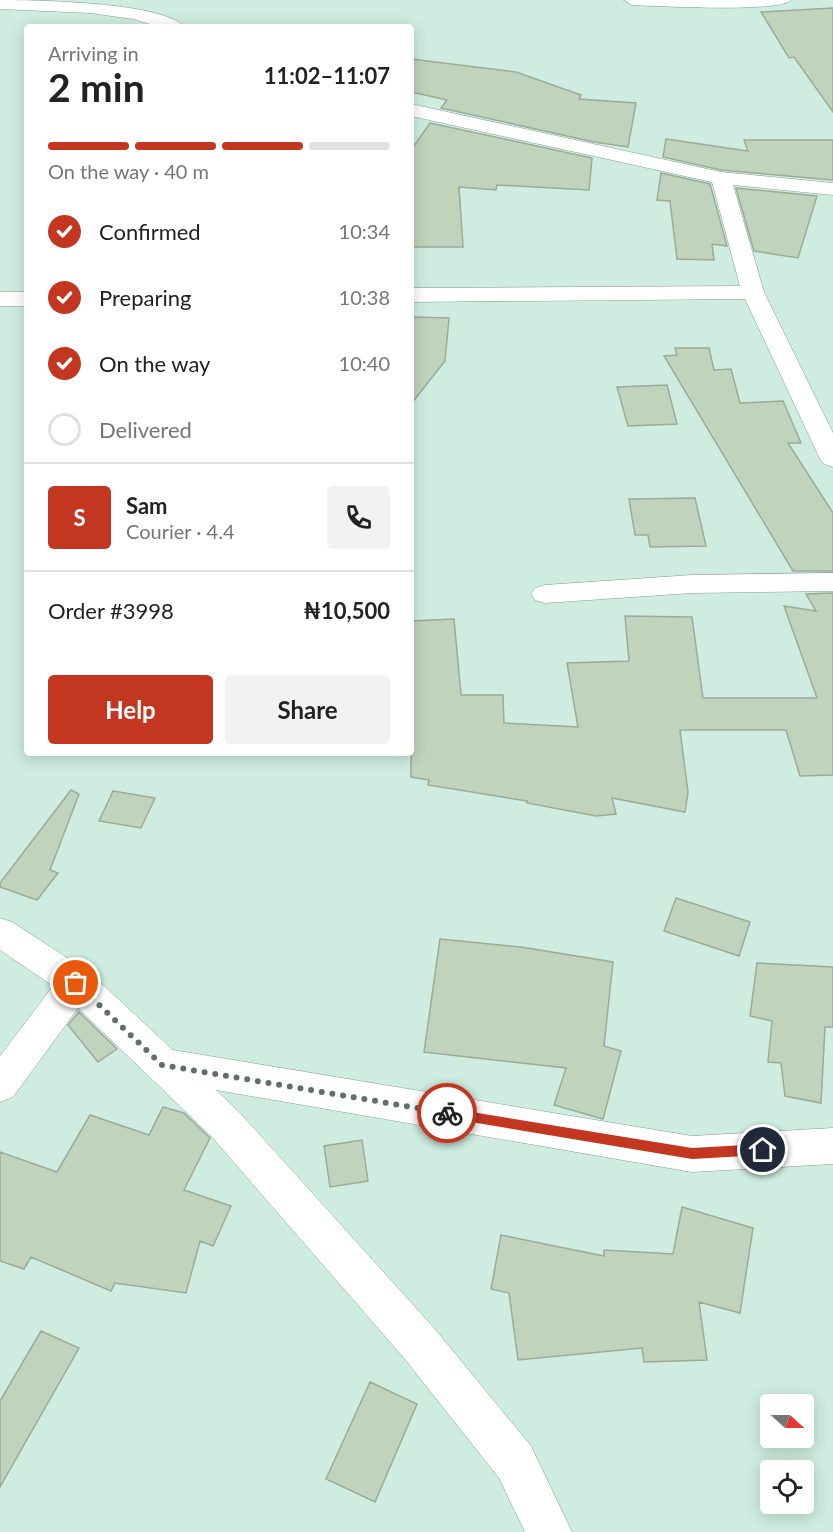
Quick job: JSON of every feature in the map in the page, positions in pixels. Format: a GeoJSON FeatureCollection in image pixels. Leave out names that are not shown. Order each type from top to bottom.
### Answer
{"type":"FeatureCollection","features":[{"type":"Feature","properties":{"kind":"street"},"geometry":{"type":"LineString","coordinates":[[144,0],[171,24]]}},
{"type":"Feature","properties":{"kind":"street"},"geometry":{"type":"LineString","coordinates":[[632,0],[732,3],[783,0]]}},
{"type":"Feature","properties":{"kind":"street"},"geometry":{"type":"LineString","coordinates":[[0,4],[88,7],[136,14],[167,24]]}},
{"type":"Feature","properties":{"kind":"street"},"geometry":{"type":"LineString","coordinates":[[414,111],[721,178],[833,189]]}},
{"type":"Feature","properties":{"kind":"street"},"geometry":{"type":"LineString","coordinates":[[721,178],[753,292],[833,459]]}},
{"type":"Feature","properties":{"kind":"street"},"geometry":{"type":"LineString","coordinates":[[414,295],[753,292]]}},
{"type":"Feature","properties":{"kind":"street"},"geometry":{"type":"LineString","coordinates":[[0,299],[24,299]]}},
{"type":"Feature","properties":{"kind":"street"},"geometry":{"type":"LineString","coordinates":[[544,594],[692,584],[833,582]]}},
{"type":"Feature","properties":{"kind":"street"},"geometry":{"type":"LineString","coordinates":[[0,932],[76,983],[225,1124],[426,1353],[515,1462],[549,1532]]}},
{"type":"Feature","properties":{"kind":"street"},"geometry":{"type":"LineString","coordinates":[[0,1085],[76,983]]}},
{"type":"Feature","properties":{"kind":"street"},"geometry":{"type":"LineString","coordinates":[[162,1065],[692,1154],[833,1146]]}},
{"type":"Feature","properties":{"kind":"building"},"geometry":{"type":"Polygon","coordinates":[[[833,8],[833,112],[794,57],[789,58],[761,12],[833,8]]]}},
{"type":"Feature","properties":{"kind":"building"},"geometry":{"type":"Polygon","coordinates":[[[414,59],[516,72],[581,95],[579,99],[636,103],[628,147],[594,142],[441,108],[447,100],[414,93],[414,59]]]}},
{"type":"Feature","properties":{"kind":"building"},"geometry":{"type":"Polygon","coordinates":[[[430,123],[592,158],[589,190],[497,185],[496,190],[459,187],[463,247],[414,247],[414,146],[430,123]]]}},
{"type":"Feature","properties":{"kind":"building"},"geometry":{"type":"Polygon","coordinates":[[[666,139],[748,151],[744,140],[833,140],[833,180],[721,170],[663,157],[666,139]]]}},
{"type":"Feature","properties":{"kind":"building"},"geometry":{"type":"Polygon","coordinates":[[[661,173],[710,184],[727,246],[712,244],[714,260],[677,259],[670,201],[657,200],[661,173]]]}},
{"type":"Feature","properties":{"kind":"building"},"geometry":{"type":"Polygon","coordinates":[[[736,188],[817,196],[798,258],[754,251],[736,188]]]}},
{"type":"Feature","properties":{"kind":"building"},"geometry":{"type":"Polygon","coordinates":[[[414,317],[449,318],[445,361],[414,400],[414,317]]]}},
{"type":"Feature","properties":{"kind":"building"},"geometry":{"type":"Polygon","coordinates":[[[675,348],[709,348],[714,370],[731,369],[740,403],[783,401],[801,443],[788,443],[833,513],[833,571],[793,571],[664,356],[677,355],[675,348]]]}},
{"type":"Feature","properties":{"kind":"building"},"geometry":{"type":"Polygon","coordinates":[[[667,385],[677,424],[628,426],[617,387],[667,385]]]}},
{"type":"Feature","properties":{"kind":"building"},"geometry":{"type":"Polygon","coordinates":[[[695,498],[706,546],[650,547],[648,535],[635,535],[629,499],[695,498]]]}},
{"type":"Feature","properties":{"kind":"building"},"geometry":{"type":"Polygon","coordinates":[[[833,593],[833,775],[800,776],[786,730],[680,730],[688,792],[685,812],[612,798],[616,814],[596,816],[527,803],[527,801],[428,785],[429,780],[411,777],[411,756],[414,756],[414,621],[454,619],[461,695],[503,695],[504,723],[578,727],[567,663],[629,661],[625,616],[692,617],[703,698],[817,698],[784,606],[816,611],[806,594],[833,593]]]}},
{"type":"Feature","properties":{"kind":"building"},"geometry":{"type":"Polygon","coordinates":[[[71,790],[79,794],[50,870],[58,873],[37,900],[0,887],[0,883],[71,790]]]}},
{"type":"Feature","properties":{"kind":"building"},"geometry":{"type":"Polygon","coordinates":[[[113,791],[155,798],[141,828],[99,821],[113,791]]]}},
{"type":"Feature","properties":{"kind":"building"},"geometry":{"type":"Polygon","coordinates":[[[676,898],[750,922],[739,956],[664,931],[676,898]]]}},
{"type":"Feature","properties":{"kind":"building"},"geometry":{"type":"Polygon","coordinates":[[[440,939],[521,947],[613,962],[604,1046],[621,1051],[603,1119],[554,1105],[566,1068],[424,1052],[440,939]]]}},
{"type":"Feature","properties":{"kind":"building"},"geometry":{"type":"Polygon","coordinates":[[[757,963],[833,967],[833,1027],[825,1027],[821,1103],[785,1096],[781,1063],[768,1062],[772,1021],[750,1016],[757,963]]]}},
{"type":"Feature","properties":{"kind":"building"},"geometry":{"type":"Polygon","coordinates":[[[79,1012],[117,1049],[98,1062],[68,1025],[79,1012]]]}},
{"type":"Feature","properties":{"kind":"building"},"geometry":{"type":"Polygon","coordinates":[[[163,1107],[184,1113],[210,1138],[184,1190],[231,1206],[213,1246],[200,1241],[186,1293],[115,1283],[111,1291],[31,1257],[24,1269],[0,1261],[0,1152],[57,1172],[90,1115],[149,1135],[163,1107]]]}},
{"type":"Feature","properties":{"kind":"building"},"geometry":{"type":"Polygon","coordinates":[[[362,1140],[368,1181],[330,1187],[324,1146],[362,1140]]]}},
{"type":"Feature","properties":{"kind":"building"},"geometry":{"type":"Polygon","coordinates":[[[682,1207],[753,1228],[740,1313],[699,1302],[707,1360],[644,1362],[642,1348],[518,1360],[509,1293],[491,1289],[501,1235],[604,1256],[604,1250],[673,1254],[682,1207]]]}},
{"type":"Feature","properties":{"kind":"building"},"geometry":{"type":"Polygon","coordinates":[[[41,1331],[79,1348],[0,1487],[0,1401],[41,1331]]]}},
{"type":"Feature","properties":{"kind":"building"},"geometry":{"type":"Polygon","coordinates":[[[370,1382],[417,1404],[375,1502],[326,1479],[370,1382]]]}},
{"type":"Feature","properties":{"kind":"way so far"},"geometry":{"type":"LineString","coordinates":[[76,983],[162,1065],[447,1113]]}},
{"type":"Feature","properties":{"kind":"route"},"geometry":{"type":"LineString","coordinates":[[447,1113],[692,1154],[763,1150]]}}]}
